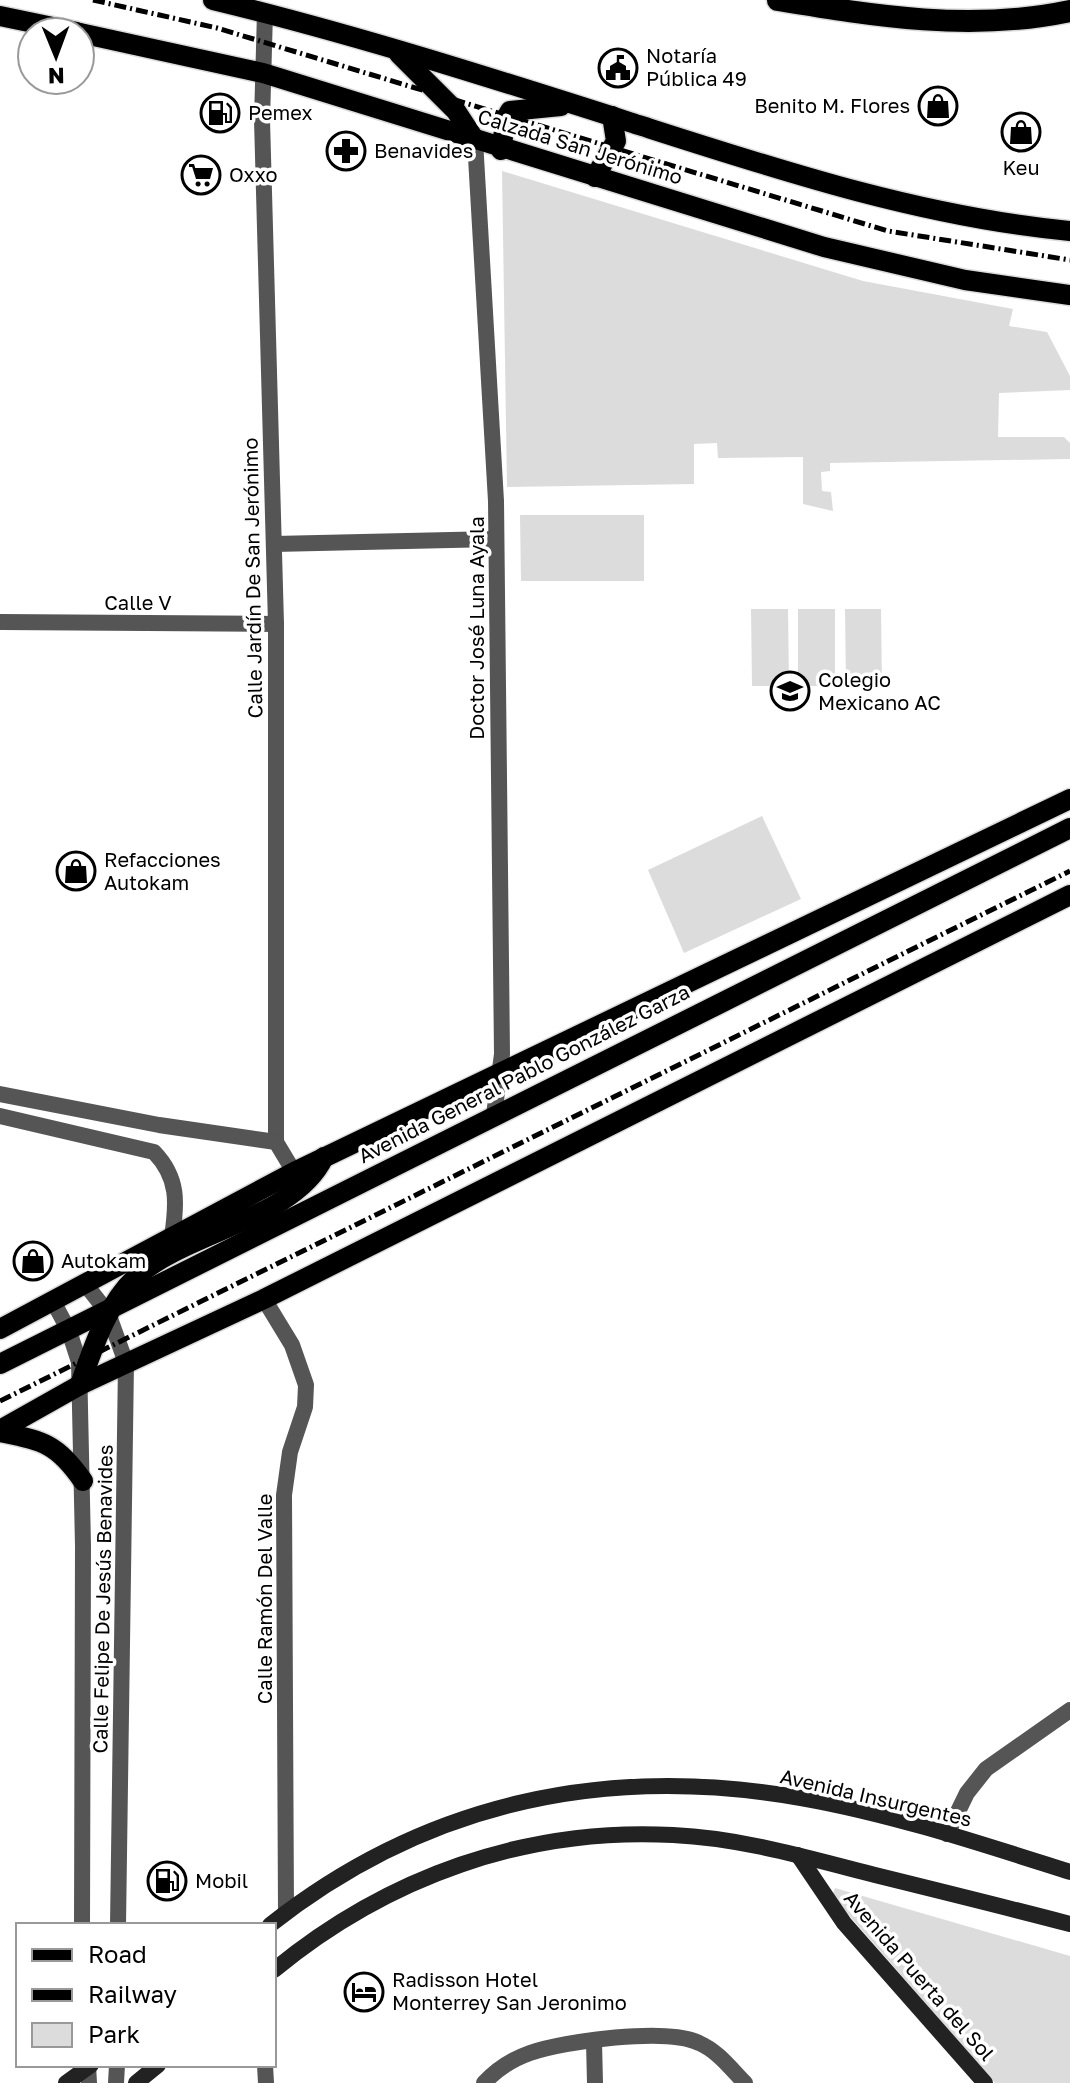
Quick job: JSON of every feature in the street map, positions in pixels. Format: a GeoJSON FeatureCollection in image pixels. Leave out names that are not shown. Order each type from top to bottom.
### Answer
{"type":"FeatureCollection","features":[{"type":"Feature","properties":{"kind":"highway"},"geometry":{"type":"LineString","coordinates":[[778,0],[916,21],[991,21],[1070,11]]}},
{"type":"Feature","properties":{"kind":"main road","name":"Calzada San Jerónimo"},"geometry":{"type":"LineString","coordinates":[[213,0],[265,12],[752,161],[914,206],[1070,231]]}},
{"type":"Feature","properties":{"kind":"main road","name":"Calzada San Jerónimo"},"geometry":{"type":"LineString","coordinates":[[96,36],[263,73],[501,150],[824,247],[965,280],[1070,295]]}},
{"type":"Feature","properties":{"kind":"main road"},"geometry":{"type":"LineString","coordinates":[[395,51],[456,111],[475,140]]}},
{"type":"Feature","properties":{"kind":"main road"},"geometry":{"type":"LineString","coordinates":[[501,150],[510,111],[577,105]]}},
{"type":"Feature","properties":{"kind":"main road"},"geometry":{"type":"LineString","coordinates":[[595,177],[616,141],[612,116]]}},
{"type":"Feature","properties":{"kind":"main road","name":"Avenida General Pablo González Garza"},"geometry":{"type":"LineString","coordinates":[[0,1329],[324,1157],[500,1071],[614,1021],[1070,799]]}},
{"type":"Feature","properties":{"kind":"main road","name":"Avenida General Pablo González Garza"},"geometry":{"type":"LineString","coordinates":[[0,1364],[108,1313],[494,1115],[1070,828]]}},
{"type":"Feature","properties":{"kind":"main road"},"geometry":{"type":"LineString","coordinates":[[0,1431],[80,1385],[264,1299],[1070,895]]}},
{"type":"Feature","properties":{"kind":"main road"},"geometry":{"type":"LineString","coordinates":[[80,1385],[108,1313],[137,1276],[182,1247],[261,1211],[307,1184],[324,1157]]}},
{"type":"Feature","properties":{"kind":"main road"},"geometry":{"type":"LineString","coordinates":[[0,1431],[40,1440],[54,1447],[66,1456],[83,1481]]}},
{"type":"Feature","properties":{"kind":"main road","name":"Avenida Insurgentes"},"geometry":{"type":"LineString","coordinates":[[272,1923],[367,1858],[440,1825],[548,1795],[589,1789],[661,1786],[757,1791],[804,1798],[947,1834],[1070,1872]]}},
{"type":"Feature","properties":{"kind":"main road"},"geometry":{"type":"LineString","coordinates":[[276,1969],[356,1910],[463,1862],[530,1845],[583,1837],[675,1835],[798,1855],[1070,1924]]}},
{"type":"Feature","properties":{"kind":"main road","name":"Avenida Puerta del Sol"},"geometry":{"type":"LineString","coordinates":[[798,1855],[844,1923],[985,2083]]}},
{"type":"Feature","properties":{"kind":"main road"},"geometry":{"type":"LineString","coordinates":[[136,2083],[156,2067]]}},
{"type":"Feature","properties":{"kind":"main road"},"geometry":{"type":"LineString","coordinates":[[66,2083],[89,2070]]}},
{"type":"Feature","properties":{"kind":"street","name":"Calle Jardín De San Jerónimo"},"geometry":{"type":"LineString","coordinates":[[265,12],[263,73],[276,624],[276,1142]]}},
{"type":"Feature","properties":{"kind":"street","name":"Doctor José Luna Ayala"},"geometry":{"type":"LineString","coordinates":[[475,140],[495,539],[500,1071],[494,1115]]}},
{"type":"Feature","properties":{"kind":"street"},"geometry":{"type":"LineString","coordinates":[[274,544],[495,539]]}},
{"type":"Feature","properties":{"kind":"street","name":"Calle V"},"geometry":{"type":"LineString","coordinates":[[0,622],[276,624]]}},
{"type":"Feature","properties":{"kind":"street"},"geometry":{"type":"LineString","coordinates":[[0,1094],[159,1125],[276,1142],[294,1172]]}},
{"type":"Feature","properties":{"kind":"street"},"geometry":{"type":"LineString","coordinates":[[45,1124],[49,1103]]}},
{"type":"Feature","properties":{"kind":"street"},"geometry":{"type":"LineString","coordinates":[[0,1116],[45,1124],[154,1152],[167,1166],[176,1190],[172,1237]]}},
{"type":"Feature","properties":{"kind":"street"},"geometry":{"type":"LineString","coordinates":[[154,1152],[159,1125]]}},
{"type":"Feature","properties":{"kind":"street","name":"Calle Felipe De Jesús Benavides"},"geometry":{"type":"LineString","coordinates":[[86,1285],[108,1313],[126,1363],[118,1923]]}},
{"type":"Feature","properties":{"kind":"street","name":"Calle Ramón Del Valle"},"geometry":{"type":"LineString","coordinates":[[264,1299],[292,1345],[306,1385],[305,1407],[288,1460],[284,1495],[286,1912]]}},
{"type":"Feature","properties":{"kind":"street","name":"Calle Felipe De Jesús Benavides"},"geometry":{"type":"LineString","coordinates":[[54,1303],[69,1331],[79,1362],[83,1481],[82,1923]]}},
{"type":"Feature","properties":{"kind":"street"},"geometry":{"type":"LineString","coordinates":[[947,1834],[967,1793],[986,1769],[1070,1710]]}},
{"type":"Feature","properties":{"kind":"street"},"geometry":{"type":"LineString","coordinates":[[484,2083],[511,2062],[528,2054],[594,2042],[671,2035],[697,2041],[713,2051],[745,2083]]}},
{"type":"Feature","properties":{"kind":"street"},"geometry":{"type":"LineString","coordinates":[[594,2042],[595,2083]]}},
{"type":"Feature","properties":{"kind":"green space"},"geometry":{"type":"Polygon","coordinates":[[[502,171],[863,281],[1013,309],[1009,326],[1047,332],[1070,376],[1070,390],[999,393],[998,437],[1064,437],[1070,443],[1070,459],[830,463],[830,471],[821,472],[822,491],[831,492],[833,511],[803,504],[803,457],[718,458],[717,443],[694,444],[694,484],[507,487],[502,171]]]}},
{"type":"Feature","properties":{"kind":"green space"},"geometry":{"type":"Polygon","coordinates":[[[520,515],[644,515],[644,581],[521,581],[520,515]]]}},
{"type":"Feature","properties":{"kind":"green space"},"geometry":{"type":"Polygon","coordinates":[[[751,609],[788,609],[789,686],[752,686],[751,609]]]}},
{"type":"Feature","properties":{"kind":"green space"},"geometry":{"type":"Polygon","coordinates":[[[798,609],[835,609],[835,686],[798,686],[798,609]]]}},
{"type":"Feature","properties":{"kind":"green space"},"geometry":{"type":"Polygon","coordinates":[[[845,609],[881,609],[882,685],[846,686],[845,609]]]}},
{"type":"Feature","properties":{"kind":"green space"},"geometry":{"type":"Polygon","coordinates":[[[762,816],[801,899],[684,953],[648,870],[762,816]]]}},
{"type":"Feature","properties":{"kind":"green space"},"geometry":{"type":"Polygon","coordinates":[[[835,1888],[1070,1956],[1070,2083],[995,2083],[832,1896],[835,1888]]]}},
{"type":"Feature","properties":{"kind":"railway"},"geometry":{"type":"LineString","coordinates":[[93,0],[217,28],[888,231],[1070,260]]}},
{"type":"Feature","properties":{"kind":"railway"},"geometry":{"type":"LineString","coordinates":[[0,1401],[1070,871]]}},
{"type":"Feature","properties":{"kind":"place","name":"Notaría Pública 49"},"geometry":{"type":"Point","coordinates":[618,68]}},
{"type":"Feature","properties":{"kind":"place","name":"Benito M. Flores"},"geometry":{"type":"Point","coordinates":[938,106]}},
{"type":"Feature","properties":{"kind":"place","name":"Pemex"},"geometry":{"type":"Point","coordinates":[220,113]}},
{"type":"Feature","properties":{"kind":"place","name":"Keu"},"geometry":{"type":"Point","coordinates":[1021,132]}},
{"type":"Feature","properties":{"kind":"place","name":"Benavides"},"geometry":{"type":"Point","coordinates":[346,151]}},
{"type":"Feature","properties":{"kind":"place","name":"Oxxo"},"geometry":{"type":"Point","coordinates":[201,175]}},
{"type":"Feature","properties":{"kind":"place","name":"Colegio Mexicano AC"},"geometry":{"type":"Point","coordinates":[790,691]}},
{"type":"Feature","properties":{"kind":"place","name":"Refacciones Autokam"},"geometry":{"type":"Point","coordinates":[76,871]}},
{"type":"Feature","properties":{"kind":"place","name":"Autokam"},"geometry":{"type":"Point","coordinates":[33,1261]}},
{"type":"Feature","properties":{"kind":"place","name":"Mobil"},"geometry":{"type":"Point","coordinates":[167,1881]}},
{"type":"Feature","properties":{"kind":"place","name":"Radisson Hotel Monterrey San Jeronimo"},"geometry":{"type":"Point","coordinates":[364,1992]}}]}
